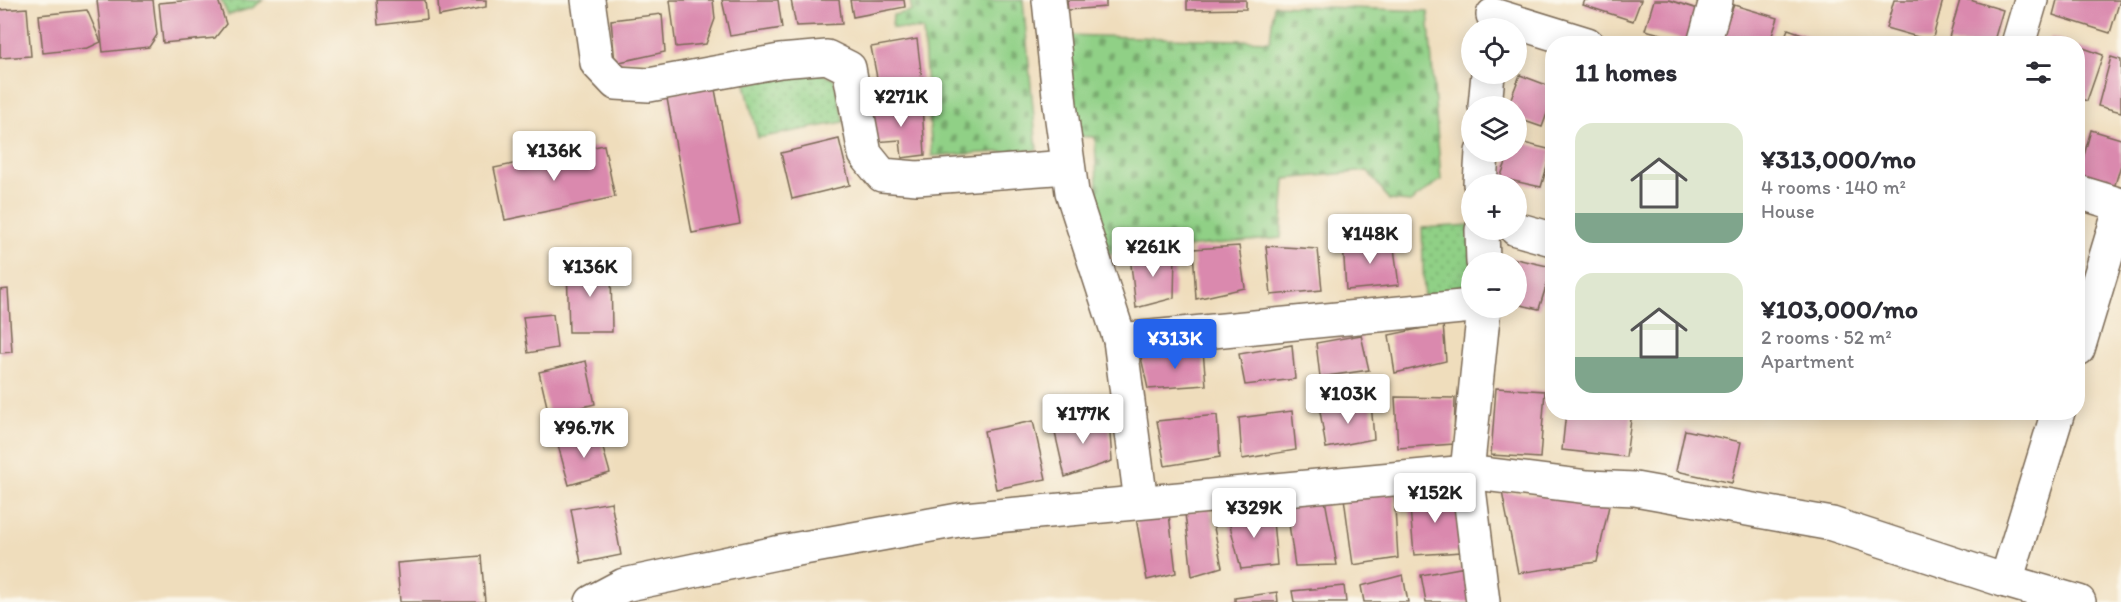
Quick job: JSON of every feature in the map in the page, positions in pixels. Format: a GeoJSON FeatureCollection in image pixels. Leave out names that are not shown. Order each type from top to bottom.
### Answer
{"type":"FeatureCollection","features":[{"type":"Feature","properties":{"kind":"street"},"geometry":{"type":"LineString","coordinates":[[588,0],[597,63],[616,83],[649,85],[780,62],[827,57],[849,68],[865,154],[882,175],[916,178],[1068,166]]}},
{"type":"Feature","properties":{"kind":"street"},"geometry":{"type":"LineString","coordinates":[[1049,0],[1072,192],[1120,340],[1141,502]]}},
{"type":"Feature","properties":{"kind":"street"},"geometry":{"type":"LineString","coordinates":[[1706,36],[1716,0]]}},
{"type":"Feature","properties":{"kind":"street"},"geometry":{"type":"LineString","coordinates":[[2020,36],[2031,0]]}},
{"type":"Feature","properties":{"kind":"street"},"geometry":{"type":"LineString","coordinates":[[1494,14],[1562,36]]}},
{"type":"Feature","properties":{"kind":"street"},"geometry":{"type":"LineString","coordinates":[[2085,194],[2121,206],[2085,326]]}},
{"type":"Feature","properties":{"kind":"street"},"geometry":{"type":"LineString","coordinates":[[1527,232],[1545,236]]}},
{"type":"Feature","properties":{"kind":"street"},"geometry":{"type":"LineString","coordinates":[[1120,340],[1461,307]]}},
{"type":"Feature","properties":{"kind":"street"},"geometry":{"type":"LineString","coordinates":[[1483,318],[1467,472],[1483,602]]}},
{"type":"Feature","properties":{"kind":"street"},"geometry":{"type":"LineString","coordinates":[[2006,581],[2056,420]]}},
{"type":"Feature","properties":{"kind":"street"},"geometry":{"type":"LineString","coordinates":[[592,602],[624,585],[776,553],[952,521],[1467,472],[1588,487],[1635,489],[1832,524],[2006,581],[2079,602]]}},
{"type":"Feature","properties":{"kind":"green space"},"geometry":{"type":"Polygon","coordinates":[[[221,0],[263,0],[252,8],[228,15],[221,0]]]}},
{"type":"Feature","properties":{"kind":"green space"},"geometry":{"type":"Polygon","coordinates":[[[910,0],[1023,0],[1037,150],[932,156],[923,30],[892,28],[893,15],[912,11],[910,0]]]}},
{"type":"Feature","properties":{"kind":"green space"},"geometry":{"type":"Polygon","coordinates":[[[1274,5],[1428,11],[1441,180],[1410,202],[1389,200],[1368,171],[1285,179],[1281,238],[1100,255],[1095,137],[1073,136],[1066,35],[1270,41],[1274,5]]]}},
{"type":"Feature","properties":{"kind":"green space"},"geometry":{"type":"Polygon","coordinates":[[[814,71],[834,79],[844,122],[758,138],[745,84],[814,71]]]}},
{"type":"Feature","properties":{"kind":"green space"},"geometry":{"type":"Polygon","coordinates":[[[1461,226],[1461,240],[1471,240],[1471,252],[1461,252],[1461,292],[1424,296],[1422,228],[1461,226]]]}},
{"type":"Feature","properties":{"kind":"building"},"geometry":{"type":"Polygon","coordinates":[[[97,0],[153,0],[157,35],[149,47],[103,52],[97,0]]]}},
{"type":"Feature","properties":{"kind":"building"},"geometry":{"type":"Polygon","coordinates":[[[218,0],[226,24],[215,38],[163,43],[159,3],[218,0]]]}},
{"type":"Feature","properties":{"kind":"building"},"geometry":{"type":"Polygon","coordinates":[[[376,0],[425,0],[427,19],[378,25],[376,0]]]}},
{"type":"Feature","properties":{"kind":"building"},"geometry":{"type":"Polygon","coordinates":[[[438,0],[486,0],[486,7],[439,16],[438,0]]]}},
{"type":"Feature","properties":{"kind":"building"},"geometry":{"type":"Polygon","coordinates":[[[670,0],[713,0],[715,19],[706,44],[676,47],[670,0]]]}},
{"type":"Feature","properties":{"kind":"building"},"geometry":{"type":"Polygon","coordinates":[[[722,0],[778,0],[782,28],[730,36],[722,0]]]}},
{"type":"Feature","properties":{"kind":"building"},"geometry":{"type":"Polygon","coordinates":[[[791,0],[839,0],[842,24],[796,26],[791,0]]]}},
{"type":"Feature","properties":{"kind":"building"},"geometry":{"type":"Polygon","coordinates":[[[850,0],[904,0],[905,7],[853,17],[850,0]]]}},
{"type":"Feature","properties":{"kind":"building"},"geometry":{"type":"Polygon","coordinates":[[[1067,0],[1106,0],[1106,7],[1068,10],[1067,0]]]}},
{"type":"Feature","properties":{"kind":"building"},"geometry":{"type":"Polygon","coordinates":[[[1187,0],[1246,0],[1246,9],[1187,10],[1187,0]]]}},
{"type":"Feature","properties":{"kind":"building"},"geometry":{"type":"Polygon","coordinates":[[[1585,0],[1641,0],[1633,21],[1583,5],[1585,0]]]}},
{"type":"Feature","properties":{"kind":"building"},"geometry":{"type":"Polygon","coordinates":[[[1654,0],[1669,0],[1701,10],[1693,36],[1668,36],[1645,30],[1654,0]]]}},
{"type":"Feature","properties":{"kind":"building"},"geometry":{"type":"Polygon","coordinates":[[[1894,0],[1943,0],[1933,36],[1914,36],[1886,28],[1894,0]]]}},
{"type":"Feature","properties":{"kind":"building"},"geometry":{"type":"Polygon","coordinates":[[[1960,0],[1970,0],[2003,10],[1995,36],[1949,36],[1960,0]]]}},
{"type":"Feature","properties":{"kind":"building"},"geometry":{"type":"Polygon","coordinates":[[[2057,0],[2120,0],[2110,33],[2053,15],[2057,0]]]}},
{"type":"Feature","properties":{"kind":"building"},"geometry":{"type":"Polygon","coordinates":[[[1734,5],[1778,18],[1772,36],[1721,36],[1734,5]]]}},
{"type":"Feature","properties":{"kind":"building"},"geometry":{"type":"Polygon","coordinates":[[[27,8],[31,56],[0,58],[0,10],[27,8]]]}},
{"type":"Feature","properties":{"kind":"building"},"geometry":{"type":"Polygon","coordinates":[[[87,10],[101,42],[88,48],[43,53],[39,15],[87,10]]]}},
{"type":"Feature","properties":{"kind":"building"},"geometry":{"type":"Polygon","coordinates":[[[662,14],[665,52],[615,63],[611,20],[662,14]]]}},
{"type":"Feature","properties":{"kind":"building"},"geometry":{"type":"Polygon","coordinates":[[[1788,29],[1808,36],[1785,36],[1788,29]]]}},
{"type":"Feature","properties":{"kind":"building"},"geometry":{"type":"Polygon","coordinates":[[[917,39],[922,80],[879,88],[871,47],[917,39]]]}},
{"type":"Feature","properties":{"kind":"building"},"geometry":{"type":"Polygon","coordinates":[[[2085,49],[2103,55],[2087,101],[2085,100],[2085,49]]]}},
{"type":"Feature","properties":{"kind":"building"},"geometry":{"type":"Polygon","coordinates":[[[2111,57],[2121,60],[2121,112],[2098,106],[2111,57]]]}},
{"type":"Feature","properties":{"kind":"building"},"geometry":{"type":"Polygon","coordinates":[[[1527,78],[1545,84],[1545,119],[1542,127],[1527,122],[1527,96],[1512,96],[1517,84],[1527,84],[1527,78]]]}},
{"type":"Feature","properties":{"kind":"building"},"geometry":{"type":"Polygon","coordinates":[[[714,84],[740,224],[692,233],[666,93],[714,84]]]}},
{"type":"Feature","properties":{"kind":"building"},"geometry":{"type":"Polygon","coordinates":[[[922,105],[925,155],[902,158],[900,140],[874,142],[872,107],[922,105]]]}},
{"type":"Feature","properties":{"kind":"building"},"geometry":{"type":"Polygon","coordinates":[[[2091,130],[2121,139],[2121,165],[2114,188],[2085,179],[2085,152],[2091,130]]]}},
{"type":"Feature","properties":{"kind":"building"},"geometry":{"type":"Polygon","coordinates":[[[839,139],[850,185],[792,199],[781,153],[839,139]]]}},
{"type":"Feature","properties":{"kind":"building"},"geometry":{"type":"Polygon","coordinates":[[[1527,144],[1545,148],[1545,174],[1541,187],[1527,184],[1527,174],[1502,174],[1506,162],[1527,162],[1527,144]]]}},
{"type":"Feature","properties":{"kind":"building"},"geometry":{"type":"Polygon","coordinates":[[[604,145],[615,197],[505,220],[494,168],[604,145]]]}},
{"type":"Feature","properties":{"kind":"building"},"geometry":{"type":"Polygon","coordinates":[[[1393,241],[1399,285],[1346,290],[1343,243],[1393,241]]]}},
{"type":"Feature","properties":{"kind":"building"},"geometry":{"type":"Polygon","coordinates":[[[1239,246],[1245,288],[1196,299],[1193,249],[1239,246]]]}},
{"type":"Feature","properties":{"kind":"building"},"geometry":{"type":"Polygon","coordinates":[[[1266,246],[1318,249],[1322,290],[1271,295],[1266,246]]]}},
{"type":"Feature","properties":{"kind":"building"},"geometry":{"type":"Polygon","coordinates":[[[1175,253],[1174,298],[1136,308],[1130,256],[1175,253]]]}},
{"type":"Feature","properties":{"kind":"building"},"geometry":{"type":"Polygon","coordinates":[[[1527,261],[1545,265],[1545,290],[1539,309],[1527,306],[1527,261]]]}},
{"type":"Feature","properties":{"kind":"building"},"geometry":{"type":"Polygon","coordinates":[[[611,264],[612,332],[569,332],[567,265],[611,264]]]}},
{"type":"Feature","properties":{"kind":"building"},"geometry":{"type":"Polygon","coordinates":[[[8,289],[12,352],[0,353],[0,290],[8,289]]]}},
{"type":"Feature","properties":{"kind":"building"},"geometry":{"type":"Polygon","coordinates":[[[553,314],[557,348],[528,353],[523,317],[553,314]]]}},
{"type":"Feature","properties":{"kind":"building"},"geometry":{"type":"Polygon","coordinates":[[[1443,324],[1446,361],[1395,373],[1389,335],[1443,324]]]}},
{"type":"Feature","properties":{"kind":"building"},"geometry":{"type":"Polygon","coordinates":[[[1361,335],[1369,370],[1320,377],[1316,343],[1361,335]]]}},
{"type":"Feature","properties":{"kind":"building"},"geometry":{"type":"Polygon","coordinates":[[[1292,345],[1295,379],[1245,385],[1239,354],[1292,345]]]}},
{"type":"Feature","properties":{"kind":"building"},"geometry":{"type":"Polygon","coordinates":[[[1203,351],[1206,385],[1148,389],[1141,357],[1203,351]]]}},
{"type":"Feature","properties":{"kind":"building"},"geometry":{"type":"Polygon","coordinates":[[[586,361],[595,404],[549,415],[539,372],[586,361]]]}},
{"type":"Feature","properties":{"kind":"building"},"geometry":{"type":"Polygon","coordinates":[[[1496,388],[1545,391],[1540,458],[1491,455],[1496,388]]]}},
{"type":"Feature","properties":{"kind":"building"},"geometry":{"type":"Polygon","coordinates":[[[1395,397],[1455,398],[1454,444],[1398,448],[1395,397]]]}},
{"type":"Feature","properties":{"kind":"building"},"geometry":{"type":"Polygon","coordinates":[[[1371,402],[1374,439],[1326,448],[1320,411],[1371,402]]]}},
{"type":"Feature","properties":{"kind":"building"},"geometry":{"type":"Polygon","coordinates":[[[1292,411],[1296,450],[1242,459],[1239,418],[1292,411]]]}},
{"type":"Feature","properties":{"kind":"building"},"geometry":{"type":"Polygon","coordinates":[[[1217,415],[1220,457],[1165,466],[1157,421],[1217,415]]]}},
{"type":"Feature","properties":{"kind":"building"},"geometry":{"type":"Polygon","coordinates":[[[1109,420],[1112,461],[1065,477],[1053,424],[1109,420]]]}},
{"type":"Feature","properties":{"kind":"building"},"geometry":{"type":"Polygon","coordinates":[[[1565,420],[1631,420],[1626,457],[1562,450],[1565,420]]]}},
{"type":"Feature","properties":{"kind":"building"},"geometry":{"type":"Polygon","coordinates":[[[1033,421],[1046,479],[996,489],[984,431],[1033,421]]]}},
{"type":"Feature","properties":{"kind":"building"},"geometry":{"type":"Polygon","coordinates":[[[1685,430],[1741,442],[1732,483],[1676,471],[1685,430]]]}},
{"type":"Feature","properties":{"kind":"building"},"geometry":{"type":"Polygon","coordinates":[[[599,434],[610,473],[569,485],[558,445],[599,434]]]}},
{"type":"Feature","properties":{"kind":"building"},"geometry":{"type":"Polygon","coordinates":[[[1394,492],[1398,558],[1353,565],[1344,498],[1394,492]]]}},
{"type":"Feature","properties":{"kind":"building"},"geometry":{"type":"Polygon","coordinates":[[[1502,492],[1610,501],[1597,562],[1518,573],[1502,492]]]}},
{"type":"Feature","properties":{"kind":"building"},"geometry":{"type":"Polygon","coordinates":[[[1456,493],[1462,552],[1414,555],[1409,496],[1456,493]]]}},
{"type":"Feature","properties":{"kind":"building"},"geometry":{"type":"Polygon","coordinates":[[[1325,500],[1337,565],[1295,566],[1286,503],[1325,500]]]}},
{"type":"Feature","properties":{"kind":"building"},"geometry":{"type":"Polygon","coordinates":[[[611,502],[621,555],[581,563],[571,509],[611,502]]]}},
{"type":"Feature","properties":{"kind":"building"},"geometry":{"type":"Polygon","coordinates":[[[1210,508],[1222,567],[1192,576],[1185,513],[1210,508]]]}},
{"type":"Feature","properties":{"kind":"building"},"geometry":{"type":"Polygon","coordinates":[[[1272,510],[1277,565],[1241,569],[1227,514],[1272,510]]]}},
{"type":"Feature","properties":{"kind":"building"},"geometry":{"type":"Polygon","coordinates":[[[1169,514],[1176,573],[1147,580],[1136,518],[1169,514]]]}},
{"type":"Feature","properties":{"kind":"building"},"geometry":{"type":"Polygon","coordinates":[[[481,556],[485,602],[400,602],[397,563],[481,556]]]}},
{"type":"Feature","properties":{"kind":"building"},"geometry":{"type":"Polygon","coordinates":[[[1471,566],[1476,602],[1426,602],[1421,575],[1471,566]]]}},
{"type":"Feature","properties":{"kind":"building"},"geometry":{"type":"Polygon","coordinates":[[[1403,575],[1408,602],[1364,602],[1361,586],[1403,575]]]}},
{"type":"Feature","properties":{"kind":"building"},"geometry":{"type":"Polygon","coordinates":[[[1344,586],[1346,602],[1294,602],[1292,591],[1344,586]]]}},
{"type":"Feature","properties":{"kind":"building"},"geometry":{"type":"Polygon","coordinates":[[[1277,592],[1278,602],[1235,602],[1235,598],[1277,592]]]}}]}
